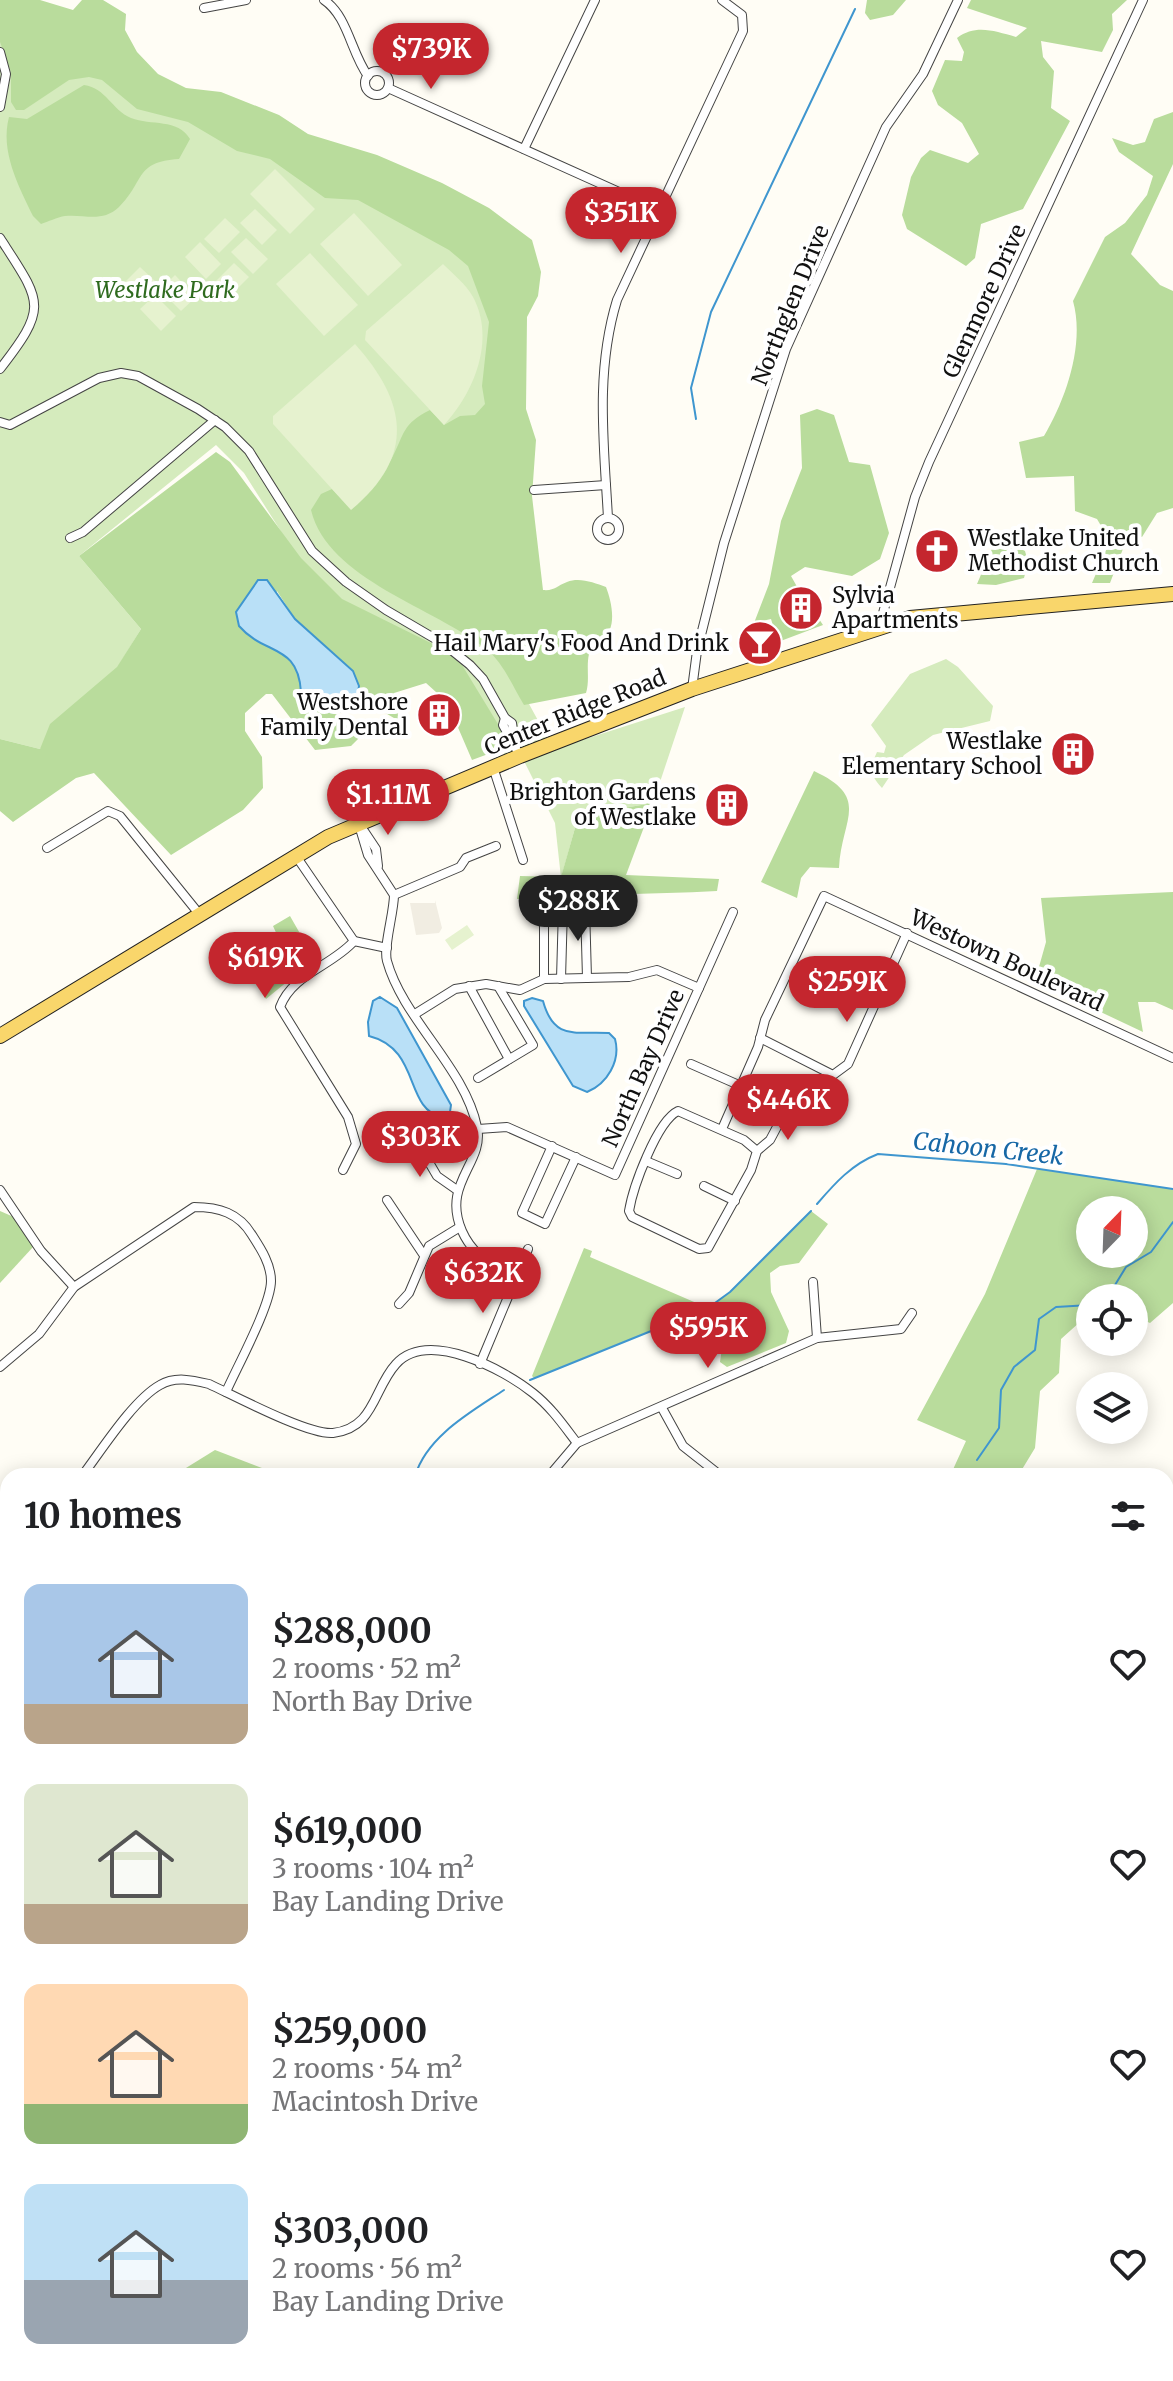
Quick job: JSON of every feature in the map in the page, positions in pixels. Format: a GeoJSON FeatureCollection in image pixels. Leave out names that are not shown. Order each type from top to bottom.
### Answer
{"type":"FeatureCollection","features":[{"type":"Feature","properties":{"kind":"main road","name":"Center Ridge Road"},"geometry":{"type":"LineString","coordinates":[[0,1036],[296,856],[493,767],[517,750],[884,626],[948,612],[1173,594]]}},
{"type":"Feature","properties":{"kind":"street"},"geometry":{"type":"LineString","coordinates":[[204,8],[246,0]]}},
{"type":"Feature","properties":{"kind":"street"},"geometry":{"type":"LineString","coordinates":[[324,0],[339,16],[353,52],[368,76]]}},
{"type":"Feature","properties":{"kind":"street"},"geometry":{"type":"LineString","coordinates":[[524,149],[595,0]]}},
{"type":"Feature","properties":{"kind":"street"},"geometry":{"type":"LineString","coordinates":[[608,518],[601,377],[605,339],[617,300],[743,31],[742,15],[722,0]]}},
{"type":"Feature","properties":{"kind":"street","name":"Northglen Drive"},"geometry":{"type":"LineString","coordinates":[[692,689],[697,651],[724,543],[786,349],[886,127],[923,74],[958,0]]}},
{"type":"Feature","properties":{"kind":"street","name":"Glenmore Drive"},"geometry":{"type":"LineString","coordinates":[[884,626],[883,613],[908,522],[929,462],[1143,0]]}},
{"type":"Feature","properties":{"kind":"street"},"geometry":{"type":"LineString","coordinates":[[0,52],[6,74],[0,107]]}},
{"type":"Feature","properties":{"kind":"street"},"geometry":{"type":"LineString","coordinates":[[381,72],[388,78],[388,88],[382,95],[371,94],[365,84],[368,76],[381,72]]}},
{"type":"Feature","properties":{"kind":"street"},"geometry":{"type":"LineString","coordinates":[[388,88],[659,210]]}},
{"type":"Feature","properties":{"kind":"street"},"geometry":{"type":"LineString","coordinates":[[0,238],[34,294],[36,308],[29,332],[3,366]]}},
{"type":"Feature","properties":{"kind":"street"},"geometry":{"type":"LineString","coordinates":[[0,422],[10,425],[99,378],[121,373],[138,376],[215,420],[249,451],[312,551],[346,582],[444,644],[483,679],[505,718],[503,725],[517,750]]}},
{"type":"Feature","properties":{"kind":"street"},"geometry":{"type":"LineString","coordinates":[[70,538],[83,532],[215,420]]}},
{"type":"Feature","properties":{"kind":"street"},"geometry":{"type":"LineString","coordinates":[[534,490],[606,485]]}},
{"type":"Feature","properties":{"kind":"street"},"geometry":{"type":"LineString","coordinates":[[493,767],[523,860]]}},
{"type":"Feature","properties":{"kind":"street"},"geometry":{"type":"LineString","coordinates":[[47,848],[108,811],[120,816],[200,915]]}},
{"type":"Feature","properties":{"kind":"street"},"geometry":{"type":"LineString","coordinates":[[359,825],[376,849],[378,867],[394,895],[386,958],[390,969],[468,1102],[478,1129],[471,1162],[458,1181],[456,1209],[460,1227],[491,1267],[515,1277]]}},
{"type":"Feature","properties":{"kind":"street"},"geometry":{"type":"LineString","coordinates":[[394,895],[460,867],[466,858],[496,846]]}},
{"type":"Feature","properties":{"kind":"street"},"geometry":{"type":"LineString","coordinates":[[296,856],[354,941],[387,948]]}},
{"type":"Feature","properties":{"kind":"street","name":"Westown Boulevard"},"geometry":{"type":"LineString","coordinates":[[760,1038],[824,896],[1173,1058]]}},
{"type":"Feature","properties":{"kind":"street"},"geometry":{"type":"LineString","coordinates":[[544,979],[544,907],[585,907],[587,978]]}},
{"type":"Feature","properties":{"kind":"street"},"geometry":{"type":"LineString","coordinates":[[561,979],[563,907]]}},
{"type":"Feature","properties":{"kind":"street"},"geometry":{"type":"LineString","coordinates":[[699,988],[733,912]]}},
{"type":"Feature","properties":{"kind":"street"},"geometry":{"type":"LineString","coordinates":[[722,1129],[760,1038],[833,1075],[840,1073],[848,1064],[907,933]]}},
{"type":"Feature","properties":{"kind":"street"},"geometry":{"type":"LineString","coordinates":[[343,1170],[356,1144],[348,1117],[280,1007],[284,995],[300,980],[345,951],[354,941]]}},
{"type":"Feature","properties":{"kind":"street","name":"North Bay Drive"},"geometry":{"type":"LineString","coordinates":[[415,1014],[455,989],[498,986],[520,990],[544,979],[629,977],[657,970],[699,988],[615,1175],[576,1157]]}},
{"type":"Feature","properties":{"kind":"street"},"geometry":{"type":"LineString","coordinates":[[469,986],[509,1059]]}},
{"type":"Feature","properties":{"kind":"street"},"geometry":{"type":"LineString","coordinates":[[478,1078],[533,1045],[498,986]]}},
{"type":"Feature","properties":{"kind":"street"},"geometry":{"type":"LineString","coordinates":[[691,1064],[741,1086]]}},
{"type":"Feature","properties":{"kind":"street"},"geometry":{"type":"LineString","coordinates":[[757,1151],[722,1129],[678,1111],[667,1116],[630,1203],[632,1217],[699,1249],[708,1248],[735,1201],[757,1151],[770,1140],[787,1108]]}},
{"type":"Feature","properties":{"kind":"street"},"geometry":{"type":"LineString","coordinates":[[478,1129],[507,1127],[552,1146],[576,1157],[545,1224],[522,1213],[552,1146]]}},
{"type":"Feature","properties":{"kind":"street"},"geometry":{"type":"LineString","coordinates":[[413,1135],[437,1176],[457,1190]]}},
{"type":"Feature","properties":{"kind":"street"},"geometry":{"type":"LineString","coordinates":[[646,1161],[677,1174]]}},
{"type":"Feature","properties":{"kind":"street"},"geometry":{"type":"LineString","coordinates":[[704,1186],[735,1201]]}},
{"type":"Feature","properties":{"kind":"street"},"geometry":{"type":"LineString","coordinates":[[0,1190],[41,1251],[74,1287]]}},
{"type":"Feature","properties":{"kind":"street"},"geometry":{"type":"LineString","coordinates":[[387,1200],[423,1254]]}},
{"type":"Feature","properties":{"kind":"street"},"geometry":{"type":"LineString","coordinates":[[0,1367],[39,1334],[74,1287],[194,1207],[213,1207],[235,1215],[263,1253],[272,1285],[226,1392]]}},
{"type":"Feature","properties":{"kind":"street"},"geometry":{"type":"LineString","coordinates":[[399,1304],[409,1293],[429,1246],[460,1227]]}},
{"type":"Feature","properties":{"kind":"street"},"geometry":{"type":"LineString","coordinates":[[480,1364],[528,1249]]}},
{"type":"Feature","properties":{"kind":"street"},"geometry":{"type":"LineString","coordinates":[[813,1282],[817,1338]]}},
{"type":"Feature","properties":{"kind":"street"},"geometry":{"type":"LineString","coordinates":[[555,1468],[577,1443],[817,1338],[901,1329],[912,1313]]}},
{"type":"Feature","properties":{"kind":"street"},"geometry":{"type":"LineString","coordinates":[[89,1468],[159,1386],[178,1379],[193,1380],[310,1429],[329,1433],[361,1422],[378,1399],[392,1369],[414,1352],[437,1348],[480,1364],[534,1394],[577,1443]]}},
{"type":"Feature","properties":{"kind":"street"},"geometry":{"type":"LineString","coordinates":[[662,1408],[683,1446],[711,1468]]}},
{"type":"Feature","properties":{"kind":"green space"},"geometry":{"type":"Polygon","coordinates":[[[0,0],[40,0],[73,10],[82,0],[103,0],[126,14],[125,30],[137,52],[158,74],[186,88],[221,92],[279,115],[308,134],[377,155],[442,183],[489,208],[532,240],[541,272],[538,296],[527,317],[526,409],[536,440],[532,496],[543,590],[572,581],[592,582],[606,587],[612,608],[610,630],[590,652],[586,693],[524,705],[492,654],[465,634],[361,574],[338,555],[321,534],[311,510],[321,494],[332,489],[351,509],[388,465],[409,425],[421,415],[430,410],[444,425],[460,416],[475,415],[485,404],[482,386],[489,322],[468,266],[449,250],[358,200],[325,198],[270,159],[237,151],[188,122],[137,109],[102,80],[89,77],[69,80],[24,110],[16,110],[11,102],[11,72],[0,42],[0,0]]]}},
{"type":"Feature","properties":{"kind":"green space"},"geometry":{"type":"Polygon","coordinates":[[[867,0],[906,0],[893,15],[870,20],[865,13],[867,0]]]}},
{"type":"Feature","properties":{"kind":"green space"},"geometry":{"type":"Polygon","coordinates":[[[971,0],[1127,0],[1112,14],[1113,30],[1102,52],[1041,41],[1043,57],[1054,71],[1051,108],[1070,121],[1023,209],[981,224],[975,258],[966,266],[907,229],[902,215],[911,177],[921,158],[930,150],[968,163],[979,154],[962,123],[938,105],[932,91],[945,60],[962,61],[964,52],[957,38],[978,30],[1016,37],[1027,28],[967,8],[971,0]]]}},
{"type":"Feature","properties":{"kind":"green space","name":"Westlake Park"},"geometry":{"type":"Polygon","coordinates":[[[0,36],[73,73],[99,72],[177,116],[359,198],[470,260],[495,303],[510,669],[547,737],[503,756],[507,747],[383,628],[313,582],[244,473],[216,445],[79,556],[141,629],[117,668],[86,695],[40,749],[0,739],[0,36]]]}},
{"type":"Feature","properties":{"kind":"green space"},"geometry":{"type":"Polygon","coordinates":[[[84,85],[98,90],[131,118],[171,125],[185,132],[190,139],[179,159],[147,168],[113,212],[100,216],[59,217],[41,224],[33,216],[12,168],[7,142],[9,117],[27,119],[84,85]]]}},
{"type":"Feature","properties":{"kind":"green space"},"geometry":{"type":"Polygon","coordinates":[[[1173,112],[1173,164],[1131,254],[1160,285],[1173,291],[1173,508],[1157,513],[1142,537],[1129,533],[1110,583],[1092,583],[1110,541],[1097,519],[1075,511],[1074,476],[1026,478],[1019,442],[1044,436],[1052,421],[1066,388],[1075,353],[1077,335],[1073,301],[1105,237],[1125,223],[1147,195],[1153,176],[1119,152],[1112,138],[1133,145],[1145,142],[1154,119],[1173,112]]]}},
{"type":"Feature","properties":{"kind":"green space"},"geometry":{"type":"Polygon","coordinates":[[[275,169],[315,209],[290,234],[250,194],[275,169]]]}},
{"type":"Feature","properties":{"kind":"green space"},"geometry":{"type":"Polygon","coordinates":[[[255,209],[277,230],[262,245],[240,223],[255,209]]]}},
{"type":"Feature","properties":{"kind":"green space"},"geometry":{"type":"Polygon","coordinates":[[[354,213],[402,265],[368,296],[320,244],[354,213]]]}},
{"type":"Feature","properties":{"kind":"green space"},"geometry":{"type":"Polygon","coordinates":[[[225,218],[240,232],[219,253],[204,239],[225,218]]]}},
{"type":"Feature","properties":{"kind":"green space"},"geometry":{"type":"Polygon","coordinates":[[[246,238],[268,259],[253,274],[231,252],[246,238]]]}},
{"type":"Feature","properties":{"kind":"green space"},"geometry":{"type":"Polygon","coordinates":[[[200,242],[221,264],[206,279],[185,257],[200,242]]]}},
{"type":"Feature","properties":{"kind":"green space"},"geometry":{"type":"Polygon","coordinates":[[[310,253],[358,305],[324,336],[276,284],[310,253]]]}},
{"type":"Feature","properties":{"kind":"green space"},"geometry":{"type":"Polygon","coordinates":[[[234,263],[249,277],[228,298],[213,284],[234,263]]]}},
{"type":"Feature","properties":{"kind":"green space"},"geometry":{"type":"Polygon","coordinates":[[[443,264],[473,297],[480,314],[482,331],[482,348],[472,382],[444,425],[365,340],[366,331],[443,264]]]}},
{"type":"Feature","properties":{"kind":"green space"},"geometry":{"type":"Polygon","coordinates":[[[140,267],[155,281],[133,302],[119,288],[140,267]]]}},
{"type":"Feature","properties":{"kind":"green space"},"geometry":{"type":"Polygon","coordinates":[[[175,275],[196,297],[181,311],[160,290],[175,275]]]}},
{"type":"Feature","properties":{"kind":"green space"},"geometry":{"type":"Polygon","coordinates":[[[155,295],[176,316],[161,331],[140,309],[155,295]]]}},
{"type":"Feature","properties":{"kind":"green space"},"geometry":{"type":"Polygon","coordinates":[[[355,344],[385,387],[394,408],[397,428],[395,449],[386,469],[372,490],[351,510],[273,424],[273,416],[355,344]]]}},
{"type":"Feature","properties":{"kind":"green space"},"geometry":{"type":"Polygon","coordinates":[[[817,409],[834,415],[849,462],[870,465],[889,533],[880,559],[852,576],[805,567],[791,576],[800,592],[795,618],[810,623],[817,616],[823,625],[778,642],[771,619],[754,623],[769,584],[781,521],[802,468],[800,415],[817,409]]]}},
{"type":"Feature","properties":{"kind":"green space"},"geometry":{"type":"Polygon","coordinates":[[[216,452],[230,462],[301,558],[342,599],[439,647],[462,665],[504,734],[507,747],[472,760],[447,702],[426,683],[394,693],[399,721],[360,698],[352,671],[295,619],[277,591],[261,642],[284,655],[298,668],[302,690],[309,703],[323,712],[346,719],[353,726],[360,737],[351,746],[315,750],[272,694],[266,694],[245,713],[245,731],[262,757],[263,788],[243,810],[171,855],[94,773],[76,778],[13,822],[0,811],[0,739],[40,749],[50,724],[117,667],[141,629],[79,556],[216,452]]]}},
{"type":"Feature","properties":{"kind":"green space"},"geometry":{"type":"Polygon","coordinates":[[[1007,542],[1025,551],[1028,562],[1024,578],[996,585],[977,584],[994,544],[1007,542]]]}},
{"type":"Feature","properties":{"kind":"green space"},"geometry":{"type":"Polygon","coordinates":[[[946,659],[958,667],[993,706],[990,721],[933,735],[904,755],[882,788],[873,775],[872,767],[877,752],[884,753],[886,746],[871,725],[910,674],[946,659]]]}},
{"type":"Feature","properties":{"kind":"green space"},"geometry":{"type":"Polygon","coordinates":[[[685,707],[653,803],[594,813],[575,828],[561,878],[555,823],[523,759],[685,707]]]}},
{"type":"Feature","properties":{"kind":"green space"},"geometry":{"type":"Polygon","coordinates":[[[814,771],[843,791],[849,811],[839,868],[810,867],[801,878],[797,898],[761,882],[814,771]]]}},
{"type":"Feature","properties":{"kind":"green space"},"geometry":{"type":"Polygon","coordinates":[[[653,803],[626,875],[719,879],[717,891],[517,899],[520,876],[561,877],[575,828],[594,813],[653,803]]]}},
{"type":"Feature","properties":{"kind":"green space"},"geometry":{"type":"Polygon","coordinates":[[[1173,892],[1173,1010],[1155,1002],[1138,1002],[1143,1032],[1035,981],[1046,942],[1041,898],[1173,892]]]}},
{"type":"Feature","properties":{"kind":"green space"},"geometry":{"type":"Polygon","coordinates":[[[290,916],[318,965],[299,972],[266,999],[244,963],[276,950],[278,937],[273,926],[290,916]]]}},
{"type":"Feature","properties":{"kind":"green space"},"geometry":{"type":"Polygon","coordinates":[[[467,925],[474,935],[452,950],[445,940],[467,925]]]}},
{"type":"Feature","properties":{"kind":"green space"},"geometry":{"type":"Polygon","coordinates":[[[1037,1169],[1173,1189],[1173,1303],[1150,1323],[1148,1284],[1076,1284],[1076,1326],[1061,1339],[1059,1373],[1040,1391],[1035,1448],[1023,1468],[954,1468],[966,1441],[917,1420],[985,1294],[1037,1169]]]}},
{"type":"Feature","properties":{"kind":"green space"},"geometry":{"type":"Polygon","coordinates":[[[0,1211],[16,1218],[33,1247],[0,1283],[0,1211]]]}},
{"type":"Feature","properties":{"kind":"green space"},"geometry":{"type":"Polygon","coordinates":[[[811,1211],[828,1224],[799,1263],[780,1266],[770,1273],[771,1292],[789,1331],[786,1343],[727,1367],[720,1362],[722,1348],[751,1343],[752,1321],[747,1304],[712,1317],[707,1308],[534,1378],[532,1376],[584,1248],[592,1251],[590,1257],[708,1308],[730,1292],[811,1211]]]}},
{"type":"Feature","properties":{"kind":"green space"},"geometry":{"type":"Polygon","coordinates":[[[215,1450],[262,1468],[186,1468],[215,1450]]]}},
{"type":"Feature","properties":{"kind":"shaded area"},"geometry":{"type":"Polygon","coordinates":[[[435,900],[442,928],[439,933],[416,935],[410,903],[435,903],[435,900]]]}},
{"type":"Feature","properties":{"kind":"water"},"geometry":{"type":"Polygon","coordinates":[[[258,580],[267,580],[295,619],[353,671],[359,686],[356,705],[333,712],[312,705],[301,692],[299,676],[287,657],[259,642],[239,626],[236,612],[258,580]]]}},
{"type":"Feature","properties":{"kind":"water"},"geometry":{"type":"Polygon","coordinates":[[[380,997],[397,1008],[451,1105],[450,1112],[442,1117],[430,1112],[422,1103],[397,1053],[386,1043],[369,1036],[368,1022],[373,1001],[380,997]]]}},
{"type":"Feature","properties":{"kind":"water"},"geometry":{"type":"Polygon","coordinates":[[[532,998],[543,1001],[553,1023],[560,1028],[576,1033],[609,1033],[615,1039],[614,1063],[601,1083],[587,1092],[573,1086],[524,1006],[524,1001],[532,998]]]}},
{"type":"Feature","properties":{"kind":"waterway"},"geometry":{"type":"LineString","coordinates":[[696,419],[691,388],[711,312],[855,9]]}},
{"type":"Feature","properties":{"kind":"waterway","name":"Cahoon Creek"},"geometry":{"type":"LineString","coordinates":[[817,1204],[852,1169],[878,1154],[1006,1164],[1173,1189]]}},
{"type":"Feature","properties":{"kind":"waterway","name":"Cahoon Creek"},"geometry":{"type":"LineString","coordinates":[[530,1380],[708,1308],[730,1292],[811,1211]]}},
{"type":"Feature","properties":{"kind":"waterway"},"geometry":{"type":"LineString","coordinates":[[1116,1284],[1126,1267],[1151,1252],[1173,1222]]}},
{"type":"Feature","properties":{"kind":"waterway"},"geometry":{"type":"LineString","coordinates":[[977,1460],[999,1428],[1001,1390],[1014,1367],[1035,1350],[1039,1319],[1056,1307],[1076,1306]]}},
{"type":"Feature","properties":{"kind":"waterway","name":"Cahoon Creek"},"geometry":{"type":"LineString","coordinates":[[418,1468],[429,1449],[452,1426],[504,1390]]}},
{"type":"Feature","properties":{"kind":"place","name":"Westlake United Methodist Church"},"geometry":{"type":"Point","coordinates":[937,551]}},
{"type":"Feature","properties":{"kind":"place","name":"Sylvia Apartments"},"geometry":{"type":"Point","coordinates":[801,608]}},
{"type":"Feature","properties":{"kind":"place","name":"Hail Mary's Food And Drink"},"geometry":{"type":"Point","coordinates":[760,643]}},
{"type":"Feature","properties":{"kind":"place","name":"Westshore Family Dental"},"geometry":{"type":"Point","coordinates":[439,715]}},
{"type":"Feature","properties":{"kind":"place","name":"Westlake Elementary School"},"geometry":{"type":"Point","coordinates":[1073,754]}},
{"type":"Feature","properties":{"kind":"place","name":"Brighton Gardens of Westlake"},"geometry":{"type":"Point","coordinates":[727,805]}}]}
